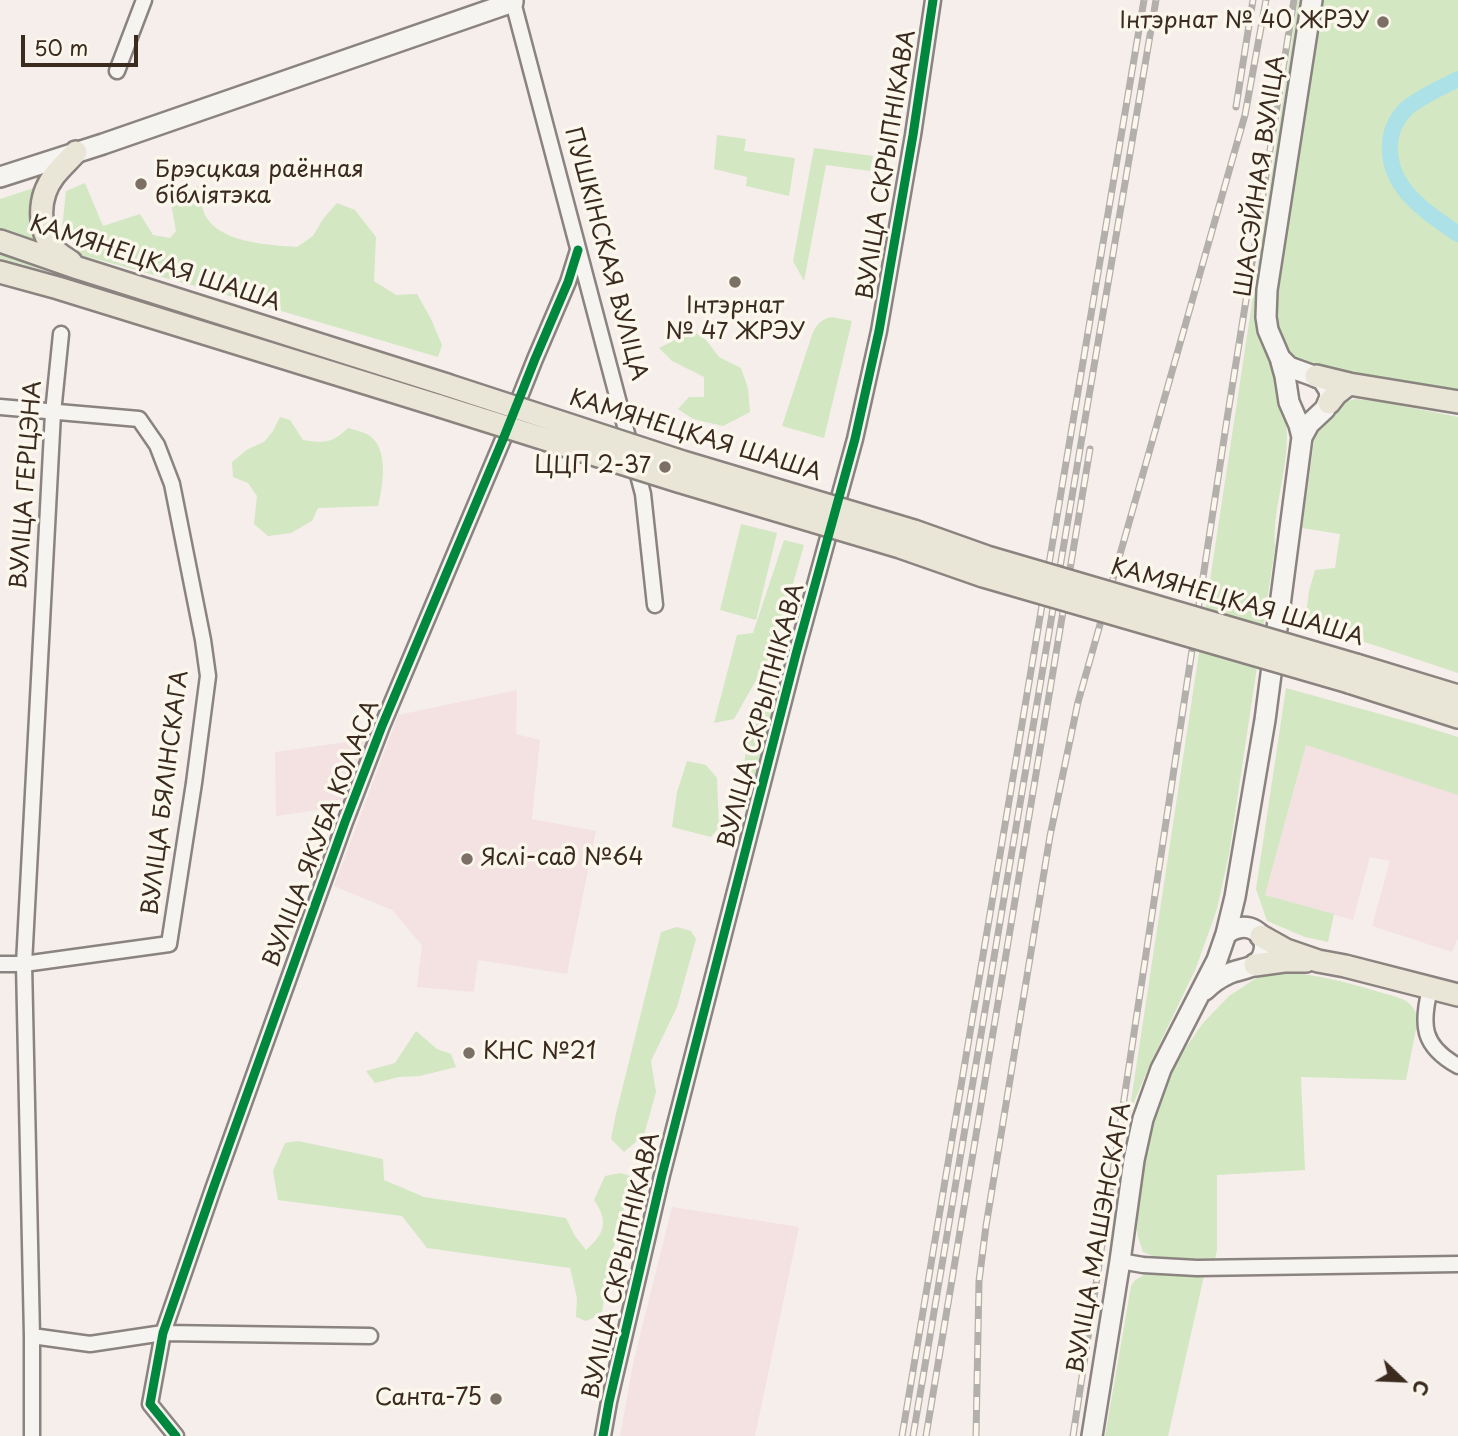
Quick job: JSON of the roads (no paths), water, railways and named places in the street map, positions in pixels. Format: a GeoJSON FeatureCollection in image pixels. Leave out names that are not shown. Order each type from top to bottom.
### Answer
{"type":"FeatureCollection","features":[{"type":"Feature","properties":{"kind":"main road","name":"ШАСЭЙНАЯ ВУЛІЦА"},"geometry":{"type":"LineString","coordinates":[[1302,437],[1289,402],[1285,376],[1266,317],[1267,290],[1312,0]]}},
{"type":"Feature","properties":{"kind":"main road"},"geometry":{"type":"LineString","coordinates":[[0,177],[513,1]]}},
{"type":"Feature","properties":{"kind":"main road"},"geometry":{"type":"LineString","coordinates":[[76,152],[53,177],[42,200],[41,209],[44,229],[55,250],[78,268]]}},
{"type":"Feature","properties":{"kind":"main road","name":"КАМЯНЕЦКАЯ ШАША"},"geometry":{"type":"LineString","coordinates":[[0,241],[683,462],[914,531],[1352,674],[1458,717]]}},
{"type":"Feature","properties":{"kind":"main road","name":"КАМЯНЕЦКАЯ ШАША"},"geometry":{"type":"LineString","coordinates":[[0,272],[901,547],[983,576],[1352,674],[1458,696]]}},
{"type":"Feature","properties":{"kind":"main road"},"geometry":{"type":"LineString","coordinates":[[1280,358],[1289,368],[1349,384],[1458,402]]}},
{"type":"Feature","properties":{"kind":"main road"},"geometry":{"type":"LineString","coordinates":[[1313,375],[1326,384],[1330,397],[1324,409],[1308,418],[1301,416],[1289,402],[1292,383],[1297,378],[1313,375]]}},
{"type":"Feature","properties":{"kind":"main road"},"geometry":{"type":"LineString","coordinates":[[1249,967],[1263,955],[1264,948],[1242,914],[1239,905],[1239,875],[1265,720],[1302,437],[1310,424],[1349,384]]}},
{"type":"Feature","properties":{"kind":"main road","name":"ВУЛІЦА МАШЭНСКАГА"},"geometry":{"type":"LineString","coordinates":[[1091,1436],[1134,1160],[1143,1119],[1161,1069],[1224,940],[1239,875]]}},
{"type":"Feature","properties":{"kind":"main road"},"geometry":{"type":"LineString","coordinates":[[1318,961],[1284,961],[1235,968],[1225,959],[1224,940],[1237,927],[1256,932],[1286,950],[1318,961],[1458,995]]}},
{"type":"Feature","properties":{"kind":"main road","name":"ВУЛІЦА МАШЭНСКАГА"},"geometry":{"type":"LineString","coordinates":[[1188,1014],[1210,985],[1226,974],[1249,967]]}},
{"type":"Feature","properties":{"kind":"street"},"geometry":{"type":"LineString","coordinates":[[117,71],[144,0]]}},
{"type":"Feature","properties":{"kind":"street","name":"ВУЛІЦА СКРЫПНІКАВА"},"geometry":{"type":"LineString","coordinates":[[603,1436],[662,1175],[794,663],[855,439],[879,331],[933,0]]}},
{"type":"Feature","properties":{"kind":"street","name":"ПУШКІНСКАЯ ВУЛІЦА"},"geometry":{"type":"LineString","coordinates":[[513,1],[643,495],[655,605]]}},
{"type":"Feature","properties":{"kind":"street","name":"ВУЛІЦА ЯКУБА КОЛАСА"},"geometry":{"type":"LineString","coordinates":[[176,1436],[149,1404],[163,1333],[372,750],[568,282],[578,250]]}},
{"type":"Feature","properties":{"kind":"street","name":"ВУЛІЦА ГЕРЦЭНА"},"geometry":{"type":"LineString","coordinates":[[32,1436],[24,964],[53,413],[61,334]]}},
{"type":"Feature","properties":{"kind":"street","name":"ВУЛІЦА БЯЛІНСКАГА"},"geometry":{"type":"LineString","coordinates":[[0,407],[139,419],[157,446],[172,484],[208,676],[169,944],[24,964],[0,964]]}},
{"type":"Feature","properties":{"kind":"street"},"geometry":{"type":"LineString","coordinates":[[1430,989],[1424,1027],[1437,1050],[1458,1066]]}},
{"type":"Feature","properties":{"kind":"street"},"geometry":{"type":"LineString","coordinates":[[1120,1261],[1197,1268],[1458,1264]]}},
{"type":"Feature","properties":{"kind":"street"},"geometry":{"type":"LineString","coordinates":[[32,1336],[90,1344],[163,1333],[370,1336]]}},
{"type":"Feature","properties":{"kind":"waterway"},"geometry":{"type":"LineString","coordinates":[[1458,79],[1406,109],[1395,124],[1390,143],[1391,159],[1401,186],[1421,207],[1458,234]]}},
{"type":"Feature","properties":{"kind":"railway"},"geometry":{"type":"LineString","coordinates":[[902,1436],[1144,0]]}},
{"type":"Feature","properties":{"kind":"railway"},"geometry":{"type":"LineString","coordinates":[[913,1436],[1156,0]]}},
{"type":"Feature","properties":{"kind":"railway"},"geometry":{"type":"LineString","coordinates":[[1236,107],[1253,0]]}},
{"type":"Feature","properties":{"kind":"railway"},"geometry":{"type":"LineString","coordinates":[[976,1436],[979,1281],[1050,836],[1078,702],[1245,115],[1266,0]]}},
{"type":"Feature","properties":{"kind":"railway"},"geometry":{"type":"LineString","coordinates":[[1073,1436],[1227,419],[1294,0]]}},
{"type":"Feature","properties":{"kind":"railway"},"geometry":{"type":"LineString","coordinates":[[926,1436],[1090,449]]}},
{"type":"Feature","properties":{"kind":"place","name":"Інтэрнат № 40 ЖРЭУ"},"geometry":{"type":"Point","coordinates":[1383,22]}},
{"type":"Feature","properties":{"kind":"place","name":"Брэсцкая раённая бібліятэка"},"geometry":{"type":"Point","coordinates":[141,184]}},
{"type":"Feature","properties":{"kind":"place","name":"Інтэрнат № 47 ЖРЭУ"},"geometry":{"type":"Point","coordinates":[735,282]}},
{"type":"Feature","properties":{"kind":"place","name":"ЦЦП 2-37"},"geometry":{"type":"Point","coordinates":[665,467]}},
{"type":"Feature","properties":{"kind":"place","name":"Яслі-сад №64"},"geometry":{"type":"Point","coordinates":[467,859]}},
{"type":"Feature","properties":{"kind":"place","name":"КНС №21"},"geometry":{"type":"Point","coordinates":[469,1053]}},
{"type":"Feature","properties":{"kind":"place","name":"Санта-75"},"geometry":{"type":"Point","coordinates":[496,1399]}}]}
